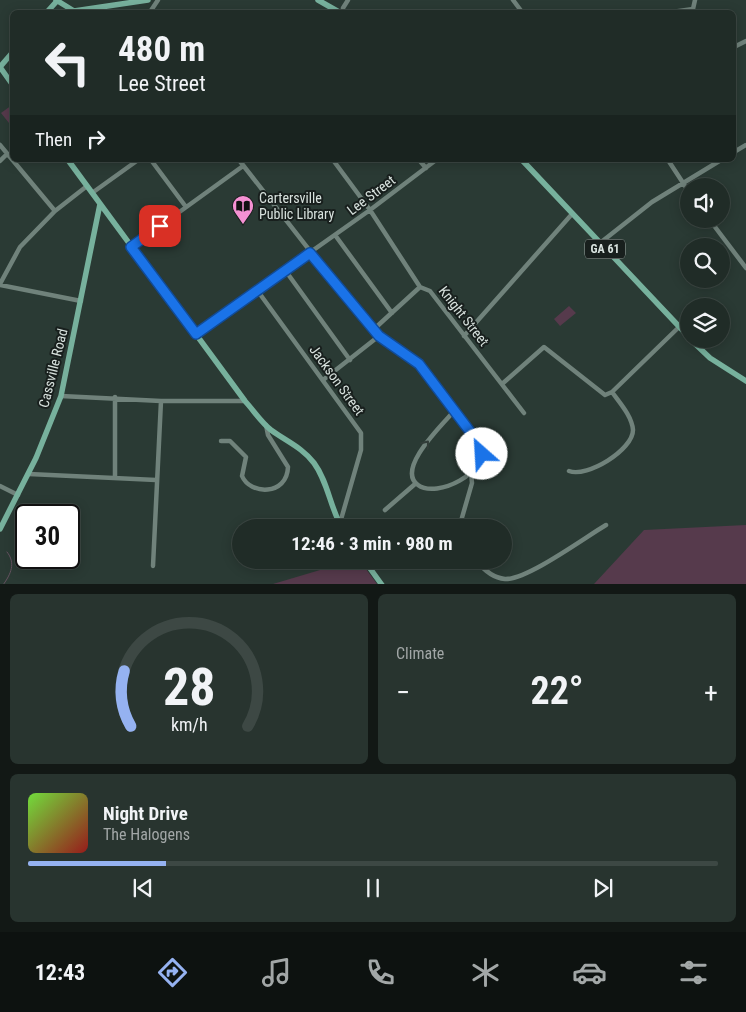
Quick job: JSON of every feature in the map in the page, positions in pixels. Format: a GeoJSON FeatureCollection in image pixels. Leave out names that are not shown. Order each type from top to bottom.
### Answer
{"type":"FeatureCollection","features":[{"type":"Feature","properties":{"kind":"main road"},"geometry":{"type":"LineString","coordinates":[[49,10],[57,0],[71,10]]}},
{"type":"Feature","properties":{"kind":"main road"},"geometry":{"type":"LineString","coordinates":[[86,10],[148,0]]}},
{"type":"Feature","properties":{"kind":"main road"},"geometry":{"type":"LineString","coordinates":[[318,0],[341,10]]}},
{"type":"Feature","properties":{"kind":"main road"},"geometry":{"type":"LineString","coordinates":[[10,55],[0,67],[10,81]]}},
{"type":"Feature","properties":{"kind":"main road"},"geometry":{"type":"LineString","coordinates":[[69,162],[245,400],[266,425],[301,450],[313,462],[323,478],[339,519]]}},
{"type":"Feature","properties":{"kind":"main road","name":"GA 61"},"geometry":{"type":"LineString","coordinates":[[524,162],[679,327]]}},
{"type":"Feature","properties":{"kind":"main road","name":"Cassville Road"},"geometry":{"type":"LineString","coordinates":[[0,529],[29,474],[62,396],[100,204]]}},
{"type":"Feature","properties":{"kind":"main road"},"geometry":{"type":"LineString","coordinates":[[96,221],[102,216],[108,216]]}},
{"type":"Feature","properties":{"kind":"main road","name":"GA 61"},"geometry":{"type":"LineString","coordinates":[[700,348],[710,358],[746,381]]}},
{"type":"Feature","properties":{"kind":"main road"},"geometry":{"type":"LineString","coordinates":[[371,569],[382,584]]}},
{"type":"Feature","properties":{"kind":"street"},"geometry":{"type":"LineString","coordinates":[[341,10],[348,0]]}},
{"type":"Feature","properties":{"kind":"street"},"geometry":{"type":"LineString","coordinates":[[686,10],[693,9],[694,0]]}},
{"type":"Feature","properties":{"kind":"street"},"geometry":{"type":"LineString","coordinates":[[0,145],[10,158]]}},
{"type":"Feature","properties":{"kind":"street"},"geometry":{"type":"LineString","coordinates":[[744,146],[746,154]]}},
{"type":"Feature","properties":{"kind":"street"},"geometry":{"type":"LineString","coordinates":[[0,161],[7,154]]}},
{"type":"Feature","properties":{"kind":"street"},"geometry":{"type":"LineString","coordinates":[[14,162],[55,211]]}},
{"type":"Feature","properties":{"kind":"street"},"geometry":{"type":"LineString","coordinates":[[92,194],[135,162]]}},
{"type":"Feature","properties":{"kind":"street"},"geometry":{"type":"LineString","coordinates":[[153,162],[186,206]]}},
{"type":"Feature","properties":{"kind":"street"},"geometry":{"type":"LineString","coordinates":[[240,162],[310,253],[373,330],[419,364],[481,446],[482,454],[472,473],[472,483],[462,519]]}},
{"type":"Feature","properties":{"kind":"street","name":"Knight Street"},"geometry":{"type":"LineString","coordinates":[[334,162],[370,210],[420,287],[430,291],[524,413]]}},
{"type":"Feature","properties":{"kind":"street"},"geometry":{"type":"LineString","coordinates":[[420,162],[426,168]]}},
{"type":"Feature","properties":{"kind":"street","name":"Lee Street"},"geometry":{"type":"LineString","coordinates":[[196,334],[370,210],[434,162]]}},
{"type":"Feature","properties":{"kind":"street"},"geometry":{"type":"LineString","coordinates":[[669,162],[680,180]]}},
{"type":"Feature","properties":{"kind":"street"},"geometry":{"type":"LineString","coordinates":[[690,178],[718,162]]}},
{"type":"Feature","properties":{"kind":"street"},"geometry":{"type":"LineString","coordinates":[[131,247],[243,166]]}},
{"type":"Feature","properties":{"kind":"street"},"geometry":{"type":"LineString","coordinates":[[600,243],[644,207],[680,184]]}},
{"type":"Feature","properties":{"kind":"street"},"geometry":{"type":"LineString","coordinates":[[81,300],[0,285],[20,247],[55,211],[87,186]]}},
{"type":"Feature","properties":{"kind":"street"},"geometry":{"type":"LineString","coordinates":[[464,336],[572,214]]}},
{"type":"Feature","properties":{"kind":"street"},"geometry":{"type":"LineString","coordinates":[[716,228],[746,268]]}},
{"type":"Feature","properties":{"kind":"street"},"geometry":{"type":"LineString","coordinates":[[335,235],[392,313]]}},
{"type":"Feature","properties":{"kind":"street"},"geometry":{"type":"LineString","coordinates":[[285,270],[350,360]]}},
{"type":"Feature","properties":{"kind":"street"},"geometry":{"type":"LineString","coordinates":[[373,330],[420,287]]}},
{"type":"Feature","properties":{"kind":"street","name":"Jackson Street"},"geometry":{"type":"LineString","coordinates":[[257,290],[361,433],[362,441],[354,482],[343,519]]}},
{"type":"Feature","properties":{"kind":"street"},"geometry":{"type":"LineString","coordinates":[[502,384],[544,347],[605,395],[612,392],[679,327]]}},
{"type":"Feature","properties":{"kind":"street"},"geometry":{"type":"LineString","coordinates":[[323,380],[379,336]]}},
{"type":"Feature","properties":{"kind":"street"},"geometry":{"type":"LineString","coordinates":[[569,472],[580,473],[610,460],[626,447],[631,437],[632,424],[612,392]]}},
{"type":"Feature","properties":{"kind":"street"},"geometry":{"type":"LineString","coordinates":[[62,396],[114,397],[161,401],[245,400]]}},
{"type":"Feature","properties":{"kind":"street"},"geometry":{"type":"LineString","coordinates":[[114,397],[115,478]]}},
{"type":"Feature","properties":{"kind":"street"},"geometry":{"type":"LineString","coordinates":[[153,566],[161,401]]}},
{"type":"Feature","properties":{"kind":"street"},"geometry":{"type":"LineString","coordinates":[[454,410],[414,461],[413,478],[415,484],[424,489],[435,490],[451,485],[472,473]]}},
{"type":"Feature","properties":{"kind":"street"},"geometry":{"type":"LineString","coordinates":[[222,441],[230,441],[243,453],[245,463],[242,476],[245,482],[266,489],[274,489],[285,481],[288,467],[268,435],[266,425]]}},
{"type":"Feature","properties":{"kind":"street"},"geometry":{"type":"LineString","coordinates":[[29,474],[156,480]]}},
{"type":"Feature","properties":{"kind":"street"},"geometry":{"type":"LineString","coordinates":[[385,510],[415,484]]}},
{"type":"Feature","properties":{"kind":"street"},"geometry":{"type":"LineString","coordinates":[[0,486],[18,496]]}},
{"type":"Feature","properties":{"kind":"street"},"geometry":{"type":"LineString","coordinates":[[486,569],[493,576],[503,579],[521,577],[606,525]]}},
{"type":"Feature","properties":{"kind":"shaded area"},"geometry":{"type":"Polygon","coordinates":[[[10,106],[10,122],[9,123],[1,113],[10,106]]]}},
{"type":"Feature","properties":{"kind":"shaded area"},"geometry":{"type":"Polygon","coordinates":[[[569,306],[576,313],[560,326],[554,319],[569,306]]]}},
{"type":"Feature","properties":{"kind":"shaded area"},"geometry":{"type":"Polygon","coordinates":[[[746,525],[746,584],[594,584],[644,530],[746,525]]]}},
{"type":"Feature","properties":{"kind":"shaded area"},"geometry":{"type":"Polygon","coordinates":[[[323,569],[366,569],[377,584],[273,584],[323,569]]]}},
{"type":"Feature","properties":{"kind":"waterway"},"geometry":{"type":"LineString","coordinates":[[4,584],[12,564],[7,552]]}},
{"type":"Feature","properties":{"kind":"place","name":"Cartersville Public Library"},"geometry":{"type":"Point","coordinates":[243,225]}},
{"type":"Feature","properties":{"kind":"route"},"geometry":{"type":"LineString","coordinates":[[160,226],[131,247],[196,334],[310,253],[379,336],[419,364],[481,446],[482,454]]}}]}
